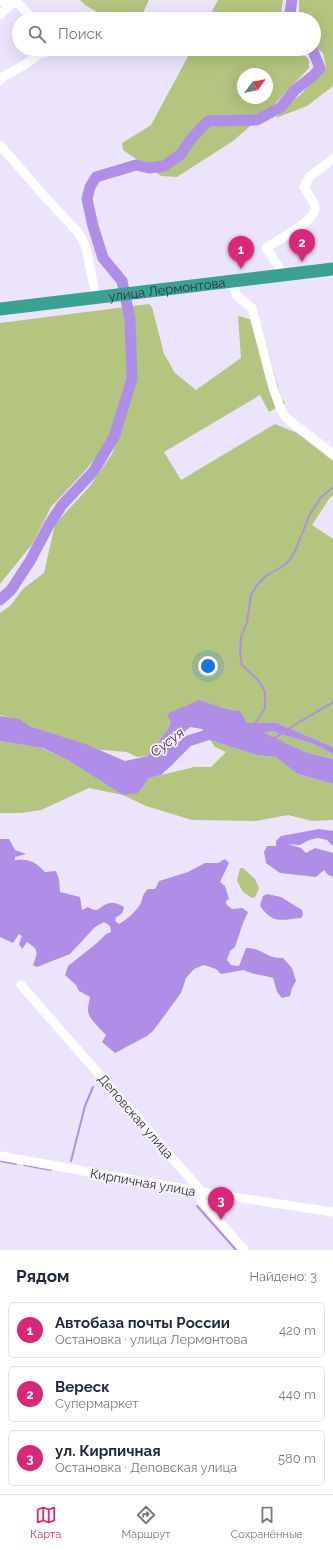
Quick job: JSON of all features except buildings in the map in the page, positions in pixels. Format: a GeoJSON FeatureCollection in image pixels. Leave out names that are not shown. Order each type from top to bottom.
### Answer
{"type":"FeatureCollection","features":[{"type":"Feature","properties":{"kind":"highway","name":"улица Лермонтова"},"geometry":{"type":"LineString","coordinates":[[0,309],[333,269]]}},
{"type":"Feature","properties":{"kind":"street"},"geometry":{"type":"LineString","coordinates":[[0,1],[14,1],[26,12]]}},
{"type":"Feature","properties":{"kind":"street"},"geometry":{"type":"LineString","coordinates":[[0,15],[14,1]]}},
{"type":"Feature","properties":{"kind":"street"},"geometry":{"type":"LineString","coordinates":[[0,81],[4,76],[38,56]]}},
{"type":"Feature","properties":{"kind":"street"},"geometry":{"type":"LineString","coordinates":[[0,145],[45,197],[78,232],[86,247],[96,298]]}},
{"type":"Feature","properties":{"kind":"street"},"geometry":{"type":"LineString","coordinates":[[284,275],[266,248],[303,224],[314,214],[315,207],[304,188],[310,176],[333,159]]}},
{"type":"Feature","properties":{"kind":"street"},"geometry":{"type":"LineString","coordinates":[[232,280],[237,296],[252,308],[273,388],[285,417],[333,454]]}},
{"type":"Feature","properties":{"kind":"street","name":"Деповская улица"},"geometry":{"type":"LineString","coordinates":[[21,985],[202,1192],[201,1200],[244,1250]]}},
{"type":"Feature","properties":{"kind":"street","name":"Кирпичная улица"},"geometry":{"type":"LineString","coordinates":[[0,1156],[202,1192],[333,1212]]}},
{"type":"Feature","properties":{"kind":"green space"},"geometry":{"type":"Polygon","coordinates":[[[80,0],[149,0],[143,12],[97,12],[85,5],[80,0]]]}},
{"type":"Feature","properties":{"kind":"green space"},"geometry":{"type":"Polygon","coordinates":[[[218,0],[283,0],[281,12],[212,12],[218,0]]]}},
{"type":"Feature","properties":{"kind":"green space"},"geometry":{"type":"Polygon","coordinates":[[[299,0],[333,0],[333,86],[307,106],[276,118],[281,111],[300,95],[326,68],[323,53],[321,51],[321,12],[299,12],[299,0]]]}},
{"type":"Feature","properties":{"kind":"green space"},"geometry":{"type":"Polygon","coordinates":[[[188,56],[305,56],[309,60],[309,68],[272,107],[233,141],[177,177],[161,176],[123,150],[122,143],[151,125],[188,56]]]}},
{"type":"Feature","properties":{"kind":"green space"},"geometry":{"type":"Polygon","coordinates":[[[149,304],[152,307],[164,354],[175,373],[196,390],[241,358],[238,316],[260,322],[281,398],[285,403],[269,412],[260,395],[164,452],[181,480],[275,424],[297,433],[333,461],[333,495],[312,525],[333,539],[333,747],[277,723],[247,723],[221,707],[171,722],[168,729],[148,756],[137,757],[127,752],[101,750],[50,734],[17,720],[0,715],[0,613],[10,606],[24,588],[44,573],[55,524],[90,486],[112,454],[123,424],[84,472],[51,507],[33,543],[0,584],[0,323],[149,304]]]}},
{"type":"Feature","properties":{"kind":"green space"},"geometry":{"type":"Polygon","coordinates":[[[271,731],[314,744],[333,754],[333,759],[308,753],[263,733],[271,731]]]}},
{"type":"Feature","properties":{"kind":"green space"},"geometry":{"type":"Polygon","coordinates":[[[210,740],[256,755],[276,757],[289,765],[298,774],[333,784],[333,820],[312,821],[288,815],[256,821],[192,820],[146,806],[123,795],[89,788],[41,810],[21,813],[0,813],[0,741],[40,747],[68,760],[94,776],[138,793],[149,778],[194,767],[211,767],[226,752],[215,747],[210,740]]]}},
{"type":"Feature","properties":{"kind":"green space"},"geometry":{"type":"Polygon","coordinates":[[[240,868],[243,868],[255,879],[259,888],[255,897],[252,898],[243,892],[237,881],[240,868]]]}},
{"type":"Feature","properties":{"kind":"water"},"geometry":{"type":"Polygon","coordinates":[[[199,700],[225,709],[240,711],[247,723],[277,723],[333,747],[333,754],[314,744],[271,731],[264,733],[308,753],[333,759],[333,784],[298,774],[276,757],[256,755],[210,740],[202,729],[190,727],[179,737],[175,762],[161,775],[149,778],[138,793],[123,795],[68,760],[43,748],[0,741],[0,716],[19,719],[32,727],[88,745],[125,761],[148,756],[168,729],[171,722],[167,714],[199,700]]]}},
{"type":"Feature","properties":{"kind":"water"},"geometry":{"type":"Polygon","coordinates":[[[319,829],[333,831],[333,846],[327,840],[318,838],[309,840],[300,845],[288,844],[301,848],[306,853],[315,848],[333,853],[333,877],[327,874],[324,870],[316,877],[280,873],[266,863],[264,852],[267,846],[276,846],[276,841],[281,836],[319,829]]]}},
{"type":"Feature","properties":{"kind":"water"},"geometry":{"type":"Polygon","coordinates":[[[0,839],[9,839],[15,850],[26,854],[15,857],[15,860],[32,862],[38,865],[45,872],[56,871],[59,879],[60,892],[80,897],[82,910],[88,907],[97,910],[104,905],[113,903],[124,907],[122,914],[116,917],[115,921],[119,924],[134,912],[141,903],[145,892],[148,889],[155,889],[159,881],[188,872],[205,863],[218,863],[225,859],[229,863],[220,882],[225,886],[229,899],[226,901],[226,904],[232,909],[242,908],[248,912],[235,947],[230,951],[227,960],[231,965],[239,966],[246,948],[252,948],[273,957],[283,958],[292,968],[296,981],[290,996],[282,998],[277,992],[273,978],[244,970],[221,974],[216,969],[204,965],[194,969],[186,978],[181,993],[153,1031],[147,1036],[115,1053],[102,1042],[106,1035],[90,1017],[88,1010],[90,997],[79,991],[76,985],[65,975],[68,966],[106,934],[111,932],[110,926],[104,922],[95,927],[70,954],[37,967],[33,965],[36,957],[35,949],[27,942],[22,949],[19,944],[22,936],[19,934],[13,943],[0,937],[0,839]]]}},
{"type":"Feature","properties":{"kind":"water"},"geometry":{"type":"Polygon","coordinates":[[[267,894],[281,897],[302,910],[303,915],[301,918],[288,920],[278,920],[269,916],[260,906],[263,896],[267,894]]]}},
{"type":"Feature","properties":{"kind":"waterway"},"geometry":{"type":"LineString","coordinates":[[290,12],[292,0]]}},
{"type":"Feature","properties":{"kind":"waterway"},"geometry":{"type":"LineString","coordinates":[[0,600],[11,590],[30,561],[49,525],[62,505],[93,472],[114,437],[132,379],[130,319],[122,281],[103,258],[93,226],[87,199],[90,187],[96,177],[136,165],[149,168],[164,166],[181,154],[191,139],[208,121],[257,120],[281,107],[295,90],[314,75],[320,68],[315,56]]}},
{"type":"Feature","properties":{"kind":"waterway"},"geometry":{"type":"LineString","coordinates":[[254,725],[265,708],[265,692],[259,681],[242,665],[240,654],[241,637],[247,622],[251,595],[257,585],[266,576],[290,560],[309,516],[321,497],[333,487]]}},
{"type":"Feature","properties":{"kind":"waterway"},"geometry":{"type":"LineString","coordinates":[[288,729],[333,702]]}},
{"type":"Feature","properties":{"kind":"waterway","name":"Сусуя"},"geometry":{"type":"LineString","coordinates":[[166,763],[188,741],[220,731]]}},
{"type":"Feature","properties":{"kind":"waterway"},"geometry":{"type":"LineString","coordinates":[[273,739],[281,734]]}},
{"type":"Feature","properties":{"kind":"waterway"},"geometry":{"type":"LineString","coordinates":[[71,1161],[85,1106],[93,1087]]}},
{"type":"Feature","properties":{"kind":"waterway"},"geometry":{"type":"LineString","coordinates":[[0,1161],[16,1164]]}},
{"type":"Feature","properties":{"kind":"waterway"},"geometry":{"type":"LineString","coordinates":[[24,1165],[51,1170]]}},
{"type":"Feature","properties":{"kind":"waterway"},"geometry":{"type":"LineString","coordinates":[[169,1191],[186,1194]]}},
{"type":"Feature","properties":{"kind":"waterway"},"geometry":{"type":"LineString","coordinates":[[197,1206],[236,1250]]}},
{"type":"Feature","properties":{"kind":"place","name":"Вереск"},"geometry":{"type":"Point","coordinates":[302,262]}},
{"type":"Feature","properties":{"kind":"place","name":"Автобаза почты России"},"geometry":{"type":"Point","coordinates":[241,269]}},
{"type":"Feature","properties":{"kind":"place","name":"ул. Кирпичная"},"geometry":{"type":"Point","coordinates":[221,1220]}}]}
